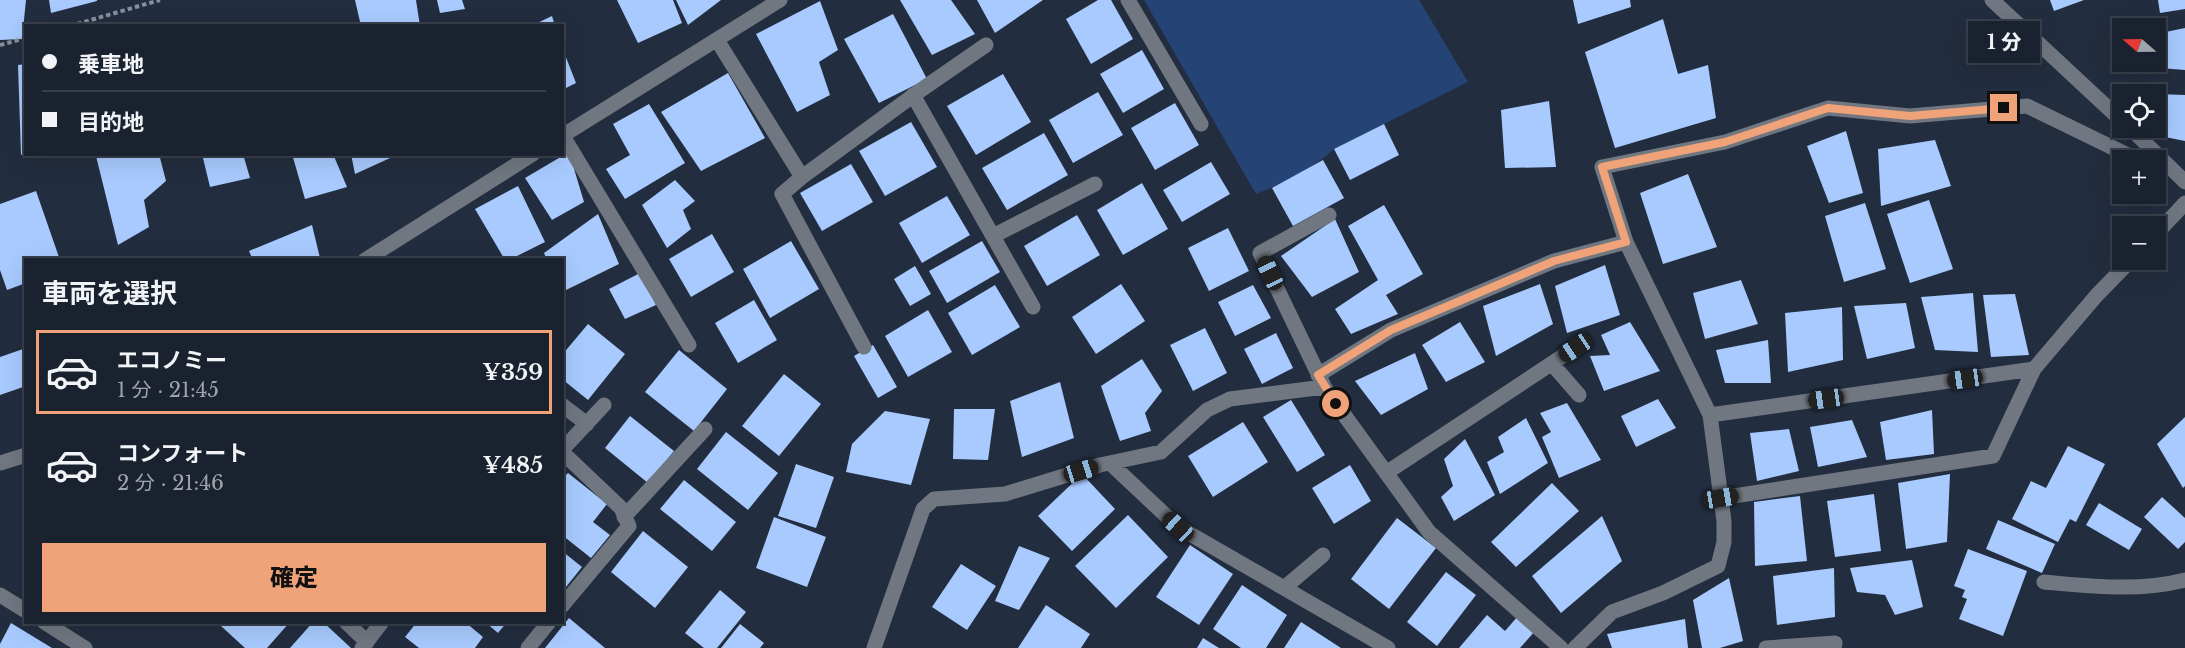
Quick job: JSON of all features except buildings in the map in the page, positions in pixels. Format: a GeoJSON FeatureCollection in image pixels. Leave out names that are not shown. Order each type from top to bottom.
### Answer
{"type":"FeatureCollection","features":[{"type":"Feature","properties":{"kind":"street"},"geometry":{"type":"LineString","coordinates":[[564,135],[780,0]]}},
{"type":"Feature","properties":{"kind":"street"},"geometry":{"type":"LineString","coordinates":[[1128,0],[1201,124]]}},
{"type":"Feature","properties":{"kind":"street"},"geometry":{"type":"LineString","coordinates":[[1992,0],[2112,112]]}},
{"type":"Feature","properties":{"kind":"street"},"geometry":{"type":"LineString","coordinates":[[717,40],[802,177]]}},
{"type":"Feature","properties":{"kind":"street"},"geometry":{"type":"LineString","coordinates":[[864,346],[782,194],[913,95],[986,45]]}},
{"type":"Feature","properties":{"kind":"street"},"geometry":{"type":"LineString","coordinates":[[913,95],[1033,307]]}},
{"type":"Feature","properties":{"kind":"street"},"geometry":{"type":"LineString","coordinates":[[1575,648],[1612,612],[1663,593],[1718,566],[1724,542],[1724,521],[1710,415],[1626,242],[1602,167],[1725,142],[1828,108],[1910,116],[2027,106],[2117,150]]}},
{"type":"Feature","properties":{"kind":"street"},"geometry":{"type":"LineString","coordinates":[[564,138],[689,345]]}},
{"type":"Feature","properties":{"kind":"street"},"geometry":{"type":"LineString","coordinates":[[2139,138],[2149,150]]}},
{"type":"Feature","properties":{"kind":"street"},"geometry":{"type":"LineString","coordinates":[[368,258],[530,156]]}},
{"type":"Feature","properties":{"kind":"street"},"geometry":{"type":"LineString","coordinates":[[2166,168],[2185,182]]}},
{"type":"Feature","properties":{"kind":"street"},"geometry":{"type":"LineString","coordinates":[[993,236],[1095,184]]}},
{"type":"Feature","properties":{"kind":"street"},"geometry":{"type":"LineString","coordinates":[[2166,223],[2185,203]]}},
{"type":"Feature","properties":{"kind":"street"},"geometry":{"type":"LineString","coordinates":[[1329,215],[1260,253],[1321,381],[1428,532],[1561,648]]}},
{"type":"Feature","properties":{"kind":"street"},"geometry":{"type":"LineString","coordinates":[[874,648],[923,509],[934,499],[1005,494],[1110,463],[1161,452],[1207,410],[1230,399],[1321,381],[1391,330],[1554,261],[1626,242]]}},
{"type":"Feature","properties":{"kind":"street"},"geometry":{"type":"LineString","coordinates":[[1721,498],[1993,456],[2034,369],[2121,270]]}},
{"type":"Feature","properties":{"kind":"street"},"geometry":{"type":"LineString","coordinates":[[1386,473],[1575,348]]}},
{"type":"Feature","properties":{"kind":"street"},"geometry":{"type":"LineString","coordinates":[[1552,364],[1579,395]]}},
{"type":"Feature","properties":{"kind":"street"},"geometry":{"type":"LineString","coordinates":[[1710,415],[2034,369]]}},
{"type":"Feature","properties":{"kind":"street"},"geometry":{"type":"LineString","coordinates":[[564,449],[604,405]]}},
{"type":"Feature","properties":{"kind":"street"},"geometry":{"type":"LineString","coordinates":[[564,407],[586,424]]}},
{"type":"Feature","properties":{"kind":"street"},"geometry":{"type":"LineString","coordinates":[[624,517],[705,429]]}},
{"type":"Feature","properties":{"kind":"street"},"geometry":{"type":"LineString","coordinates":[[564,453],[621,508],[628,526],[564,604]]}},
{"type":"Feature","properties":{"kind":"street"},"geometry":{"type":"LineString","coordinates":[[0,463],[24,456]]}},
{"type":"Feature","properties":{"kind":"street"},"geometry":{"type":"LineString","coordinates":[[1110,463],[1178,527],[1388,648]]}},
{"type":"Feature","properties":{"kind":"street"},"geometry":{"type":"LineString","coordinates":[[1284,588],[1323,555]]}},
{"type":"Feature","properties":{"kind":"street"},"geometry":{"type":"LineString","coordinates":[[2044,582],[2109,587],[2168,584],[2185,580]]}},
{"type":"Feature","properties":{"kind":"street"},"geometry":{"type":"LineString","coordinates":[[0,595],[24,610]]}},
{"type":"Feature","properties":{"kind":"street"},"geometry":{"type":"LineString","coordinates":[[47,624],[85,648]]}},
{"type":"Feature","properties":{"kind":"street"},"geometry":{"type":"LineString","coordinates":[[348,624],[364,645],[380,624]]}},
{"type":"Feature","properties":{"kind":"street"},"geometry":{"type":"LineString","coordinates":[[528,648],[547,624]]}},
{"type":"Feature","properties":{"kind":"street"},"geometry":{"type":"LineString","coordinates":[[1766,648],[1835,643],[1833,648]]}},
{"type":"Feature","properties":{"kind":"path"},"geometry":{"type":"LineString","coordinates":[[76,24],[160,0]]}},
{"type":"Feature","properties":{"kind":"path"},"geometry":{"type":"LineString","coordinates":[[0,45],[24,39]]}},
{"type":"Feature","properties":{"kind":"shaded area"},"geometry":{"type":"Polygon","coordinates":[[[1144,0],[1419,0],[1468,82],[1334,149],[1297,175],[1256,194],[1144,0]]]}},
{"type":"Feature","properties":{"kind":"route"},"geometry":{"type":"LineString","coordinates":[[1336,404],[1318,375],[1391,330],[1554,261],[1626,242],[1602,167],[1725,142],[1828,108],[1910,116],[2004,108]]}}]}
